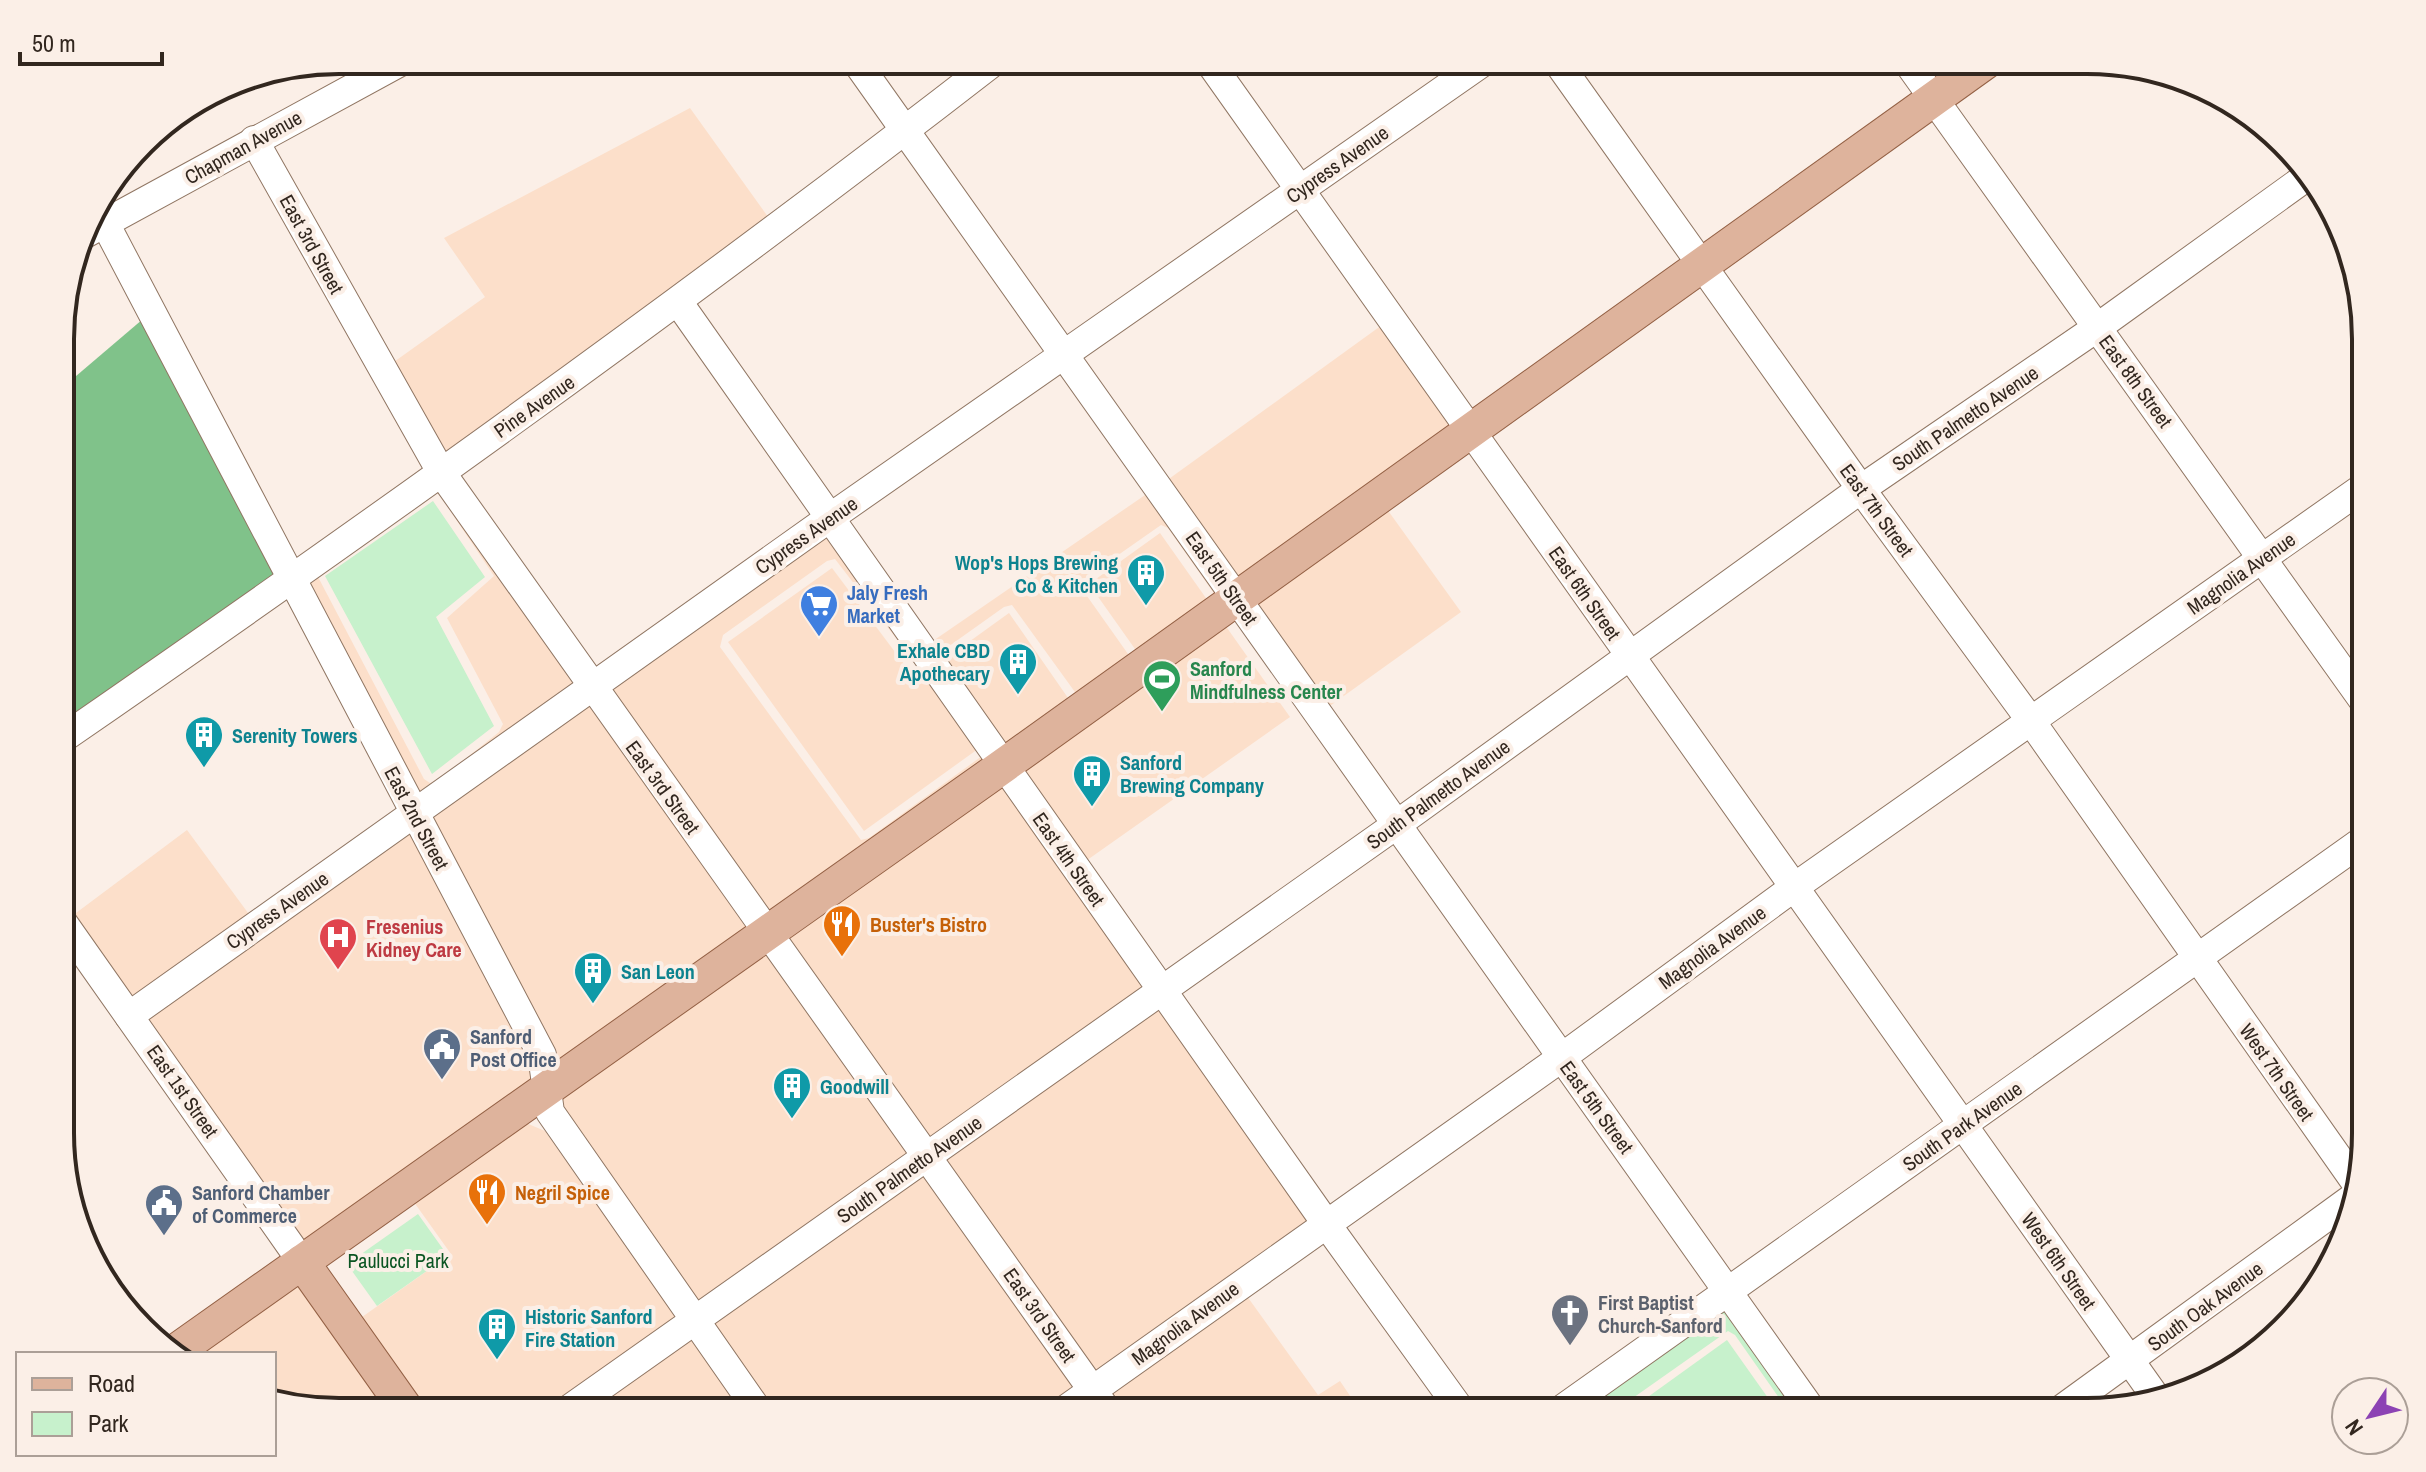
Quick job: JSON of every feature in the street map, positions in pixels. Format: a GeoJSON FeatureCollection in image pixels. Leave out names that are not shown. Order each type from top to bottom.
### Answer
{"type":"FeatureCollection","features":[{"type":"Feature","properties":{"kind":"main road"},"geometry":{"type":"LineString","coordinates":[[183,1346],[1003,766],[1968,74]]}},
{"type":"Feature","properties":{"kind":"main road"},"geometry":{"type":"LineString","coordinates":[[302,1262],[398,1398]]}},
{"type":"Feature","properties":{"kind":"street","name":"Chapman Avenue"},"geometry":{"type":"LineString","coordinates":[[104,216],[378,74]]}},
{"type":"Feature","properties":{"kind":"street","name":"East 5th Street"},"geometry":{"type":"LineString","coordinates":[[866,74],[1803,1397]]}},
{"type":"Feature","properties":{"kind":"street","name":"Pine Avenue"},"geometry":{"type":"LineString","coordinates":[[74,731],[295,578],[679,303],[978,74]]}},
{"type":"Feature","properties":{"kind":"street","name":"East 6th Street"},"geometry":{"type":"LineString","coordinates":[[1218,74],[1964,1125]]}},
{"type":"Feature","properties":{"kind":"street","name":"Cypress Avenue"},"geometry":{"type":"LineString","coordinates":[[129,1016],[831,517],[1466,74]]}},
{"type":"Feature","properties":{"kind":"street","name":"East 7th Street"},"geometry":{"type":"LineString","coordinates":[[1566,74],[1861,489],[2031,721],[2198,960]]}},
{"type":"Feature","properties":{"kind":"street","name":"East 8th Street"},"geometry":{"type":"LineString","coordinates":[[1916,74],[2351,683]]}},
{"type":"Feature","properties":{"kind":"street","name":"East 3rd Street"},"geometry":{"type":"LineString","coordinates":[[254,140],[441,472],[1098,1398]]}},
{"type":"Feature","properties":{"kind":"street","name":"South Palmetto Avenue"},"geometry":{"type":"LineString","coordinates":[[585,1398],[1396,825],[1861,489],[2098,327],[2300,182]]}},
{"type":"Feature","properties":{"kind":"street","name":"East 2nd Street"},"geometry":{"type":"LineString","coordinates":[[99,227],[295,578],[542,1055],[550,1112],[749,1398]]}},
{"type":"Feature","properties":{"kind":"street","name":"East 4th Street"},"geometry":{"type":"LineString","coordinates":[[679,303],[1451,1397]]}},
{"type":"Feature","properties":{"kind":"street","name":"Magnolia Avenue"},"geometry":{"type":"LineString","coordinates":[[1104,1398],[1325,1222],[1561,1058],[1793,888],[2351,496]]}},
{"type":"Feature","properties":{"kind":"street","name":"South Park Avenue"},"geometry":{"type":"LineString","coordinates":[[1579,1397],[2351,849]]}},
{"type":"Feature","properties":{"kind":"street","name":"East 1st Street"},"geometry":{"type":"LineString","coordinates":[[74,938],[302,1262]]}},
{"type":"Feature","properties":{"kind":"street","name":"West 7th Street"},"geometry":{"type":"LineString","coordinates":[[2198,960],[2348,1172]]}},
{"type":"Feature","properties":{"kind":"street","name":"West 6th Street"},"geometry":{"type":"LineString","coordinates":[[1964,1125],[2151,1390]]}},
{"type":"Feature","properties":{"kind":"street","name":"South Oak Avenue"},"geometry":{"type":"LineString","coordinates":[[2079,1397],[2341,1206]]}},
{"type":"Feature","properties":{"kind":"shaded area"},"geometry":{"type":"Polygon","coordinates":[[[690,108],[771,221],[444,457],[391,364],[485,297],[444,238],[690,108]]]}},
{"type":"Feature","properties":{"kind":"shaded area"},"geometry":{"type":"Polygon","coordinates":[[[1382,325],[1455,430],[1239,584],[1166,481],[1382,325]]]}},
{"type":"Feature","properties":{"kind":"shaded area"},"geometry":{"type":"Polygon","coordinates":[[[437,487],[577,687],[419,798],[308,581],[317,575],[424,779],[430,783],[438,781],[499,732],[503,724],[447,618],[494,576],[439,494],[434,493],[437,487]]]}},
{"type":"Feature","properties":{"kind":"shaded area"},"geometry":{"type":"Polygon","coordinates":[[[1148,493],[1221,597],[1218,599],[1168,528],[1161,525],[1081,581],[1082,589],[1133,661],[1080,699],[1012,605],[1004,607],[938,654],[930,643],[1148,493]]]}},
{"type":"Feature","properties":{"kind":"shaded area"},"geometry":{"type":"Polygon","coordinates":[[[1384,505],[1461,612],[1327,708],[1251,600],[1384,505]]]}},
{"type":"Feature","properties":{"kind":"shaded area"},"geometry":{"type":"Polygon","coordinates":[[[827,531],[919,668],[835,559],[827,561],[723,635],[720,647],[861,840],[869,838],[982,756],[989,765],[772,918],[606,690],[827,531]]]}},
{"type":"Feature","properties":{"kind":"shaded area"},"geometry":{"type":"Polygon","coordinates":[[[1160,533],[1290,717],[1083,863],[996,736],[864,831],[728,642],[832,568],[916,680],[1009,613],[1084,721],[1152,673],[1089,584],[1160,533]]]}},
{"type":"Feature","properties":{"kind":"shaded area"},"geometry":{"type":"Polygon","coordinates":[[[588,703],[754,931],[556,1072],[427,816],[588,703]]]}},
{"type":"Feature","properties":{"kind":"shaded area"},"geometry":{"type":"Polygon","coordinates":[[[1000,781],[1147,989],[932,1142],[783,934],[1000,781]]]}},
{"type":"Feature","properties":{"kind":"shaded area"},"geometry":{"type":"Polygon","coordinates":[[[409,828],[532,1059],[536,1086],[306,1248],[144,1017],[409,828]]]}},
{"type":"Feature","properties":{"kind":"shaded area"},"geometry":{"type":"Polygon","coordinates":[[[187,830],[251,917],[133,1002],[74,919],[74,915],[187,830]]]}},
{"type":"Feature","properties":{"kind":"shaded area"},"geometry":{"type":"Polygon","coordinates":[[[765,947],[914,1155],[698,1304],[560,1108],[559,1094],[765,947]]]}},
{"type":"Feature","properties":{"kind":"shaded area"},"geometry":{"type":"Polygon","coordinates":[[[1159,1005],[1310,1221],[1096,1376],[944,1158],[1159,1005]]]}},
{"type":"Feature","properties":{"kind":"shaded area"},"geometry":{"type":"Polygon","coordinates":[[[526,1123],[545,1131],[734,1398],[409,1398],[355,1322],[451,1254],[411,1198],[526,1123]]]}},
{"type":"Feature","properties":{"kind":"shaded area"},"geometry":{"type":"Polygon","coordinates":[[[925,1170],[1078,1388],[1065,1398],[762,1398],[710,1320],[925,1170]]]}},
{"type":"Feature","properties":{"kind":"shaded area"},"geometry":{"type":"Polygon","coordinates":[[[299,1277],[385,1398],[304,1396],[276,1390],[276,1352],[193,1352],[299,1277]]]}},
{"type":"Feature","properties":{"kind":"shaded area"},"geometry":{"type":"Polygon","coordinates":[[[1244,1292],[1318,1395],[1340,1381],[1351,1397],[1112,1398],[1107,1391],[1244,1292]]]}},
{"type":"Feature","properties":{"kind":"green space"},"geometry":{"type":"Polygon","coordinates":[[[143,319],[279,572],[74,718],[74,378],[143,319]]]}},
{"type":"Feature","properties":{"kind":"green space"},"geometry":{"type":"Polygon","coordinates":[[[433,501],[485,577],[436,617],[494,726],[432,774],[325,576],[433,501]]]}},
{"type":"Feature","properties":{"kind":"green space","name":"Paulucci Park"},"geometry":{"type":"Polygon","coordinates":[[[418,1214],[448,1256],[377,1306],[347,1264],[418,1214]]]}},
{"type":"Feature","properties":{"kind":"green space"},"geometry":{"type":"Polygon","coordinates":[[[1725,1306],[1790,1397],[1779,1397],[1735,1335],[1728,1331],[1634,1397],[1596,1397],[1725,1306]]]}},
{"type":"Feature","properties":{"kind":"green space"},"geometry":{"type":"Polygon","coordinates":[[[1727,1340],[1768,1397],[1647,1397],[1727,1340]]]}},
{"type":"Feature","properties":{"kind":"place","name":"Wop's Hops Brewing Co & Kitchen"},"geometry":{"type":"Point","coordinates":[1146,607]}},
{"type":"Feature","properties":{"kind":"place","name":"Jaly Fresh Market"},"geometry":{"type":"Point","coordinates":[819,638]}},
{"type":"Feature","properties":{"kind":"place","name":"Exhale CBD Apothecary"},"geometry":{"type":"Point","coordinates":[1018,696]}},
{"type":"Feature","properties":{"kind":"place","name":"Sanford Mindfulness Center"},"geometry":{"type":"Point","coordinates":[1162,713]}},
{"type":"Feature","properties":{"kind":"place","name":"Serenity Towers"},"geometry":{"type":"Point","coordinates":[204,769]}},
{"type":"Feature","properties":{"kind":"place","name":"Sanford Brewing Company"},"geometry":{"type":"Point","coordinates":[1092,808]}},
{"type":"Feature","properties":{"kind":"place","name":"Buster's Bistro"},"geometry":{"type":"Point","coordinates":[842,958]}},
{"type":"Feature","properties":{"kind":"place","name":"Fresenius Kidney Care"},"geometry":{"type":"Point","coordinates":[338,971]}},
{"type":"Feature","properties":{"kind":"place","name":"San Leon"},"geometry":{"type":"Point","coordinates":[593,1005]}},
{"type":"Feature","properties":{"kind":"place","name":"Sanford Post Office"},"geometry":{"type":"Point","coordinates":[442,1081]}},
{"type":"Feature","properties":{"kind":"place","name":"Goodwill"},"geometry":{"type":"Point","coordinates":[792,1120]}},
{"type":"Feature","properties":{"kind":"place","name":"Negril Spice"},"geometry":{"type":"Point","coordinates":[487,1226]}},
{"type":"Feature","properties":{"kind":"place","name":"Sanford Chamber of Commerce"},"geometry":{"type":"Point","coordinates":[164,1237]}},
{"type":"Feature","properties":{"kind":"place","name":"First Baptist Church-Sanford"},"geometry":{"type":"Point","coordinates":[1570,1347]}},
{"type":"Feature","properties":{"kind":"place","name":"Historic Sanford Fire Station"},"geometry":{"type":"Point","coordinates":[497,1361]}}]}
